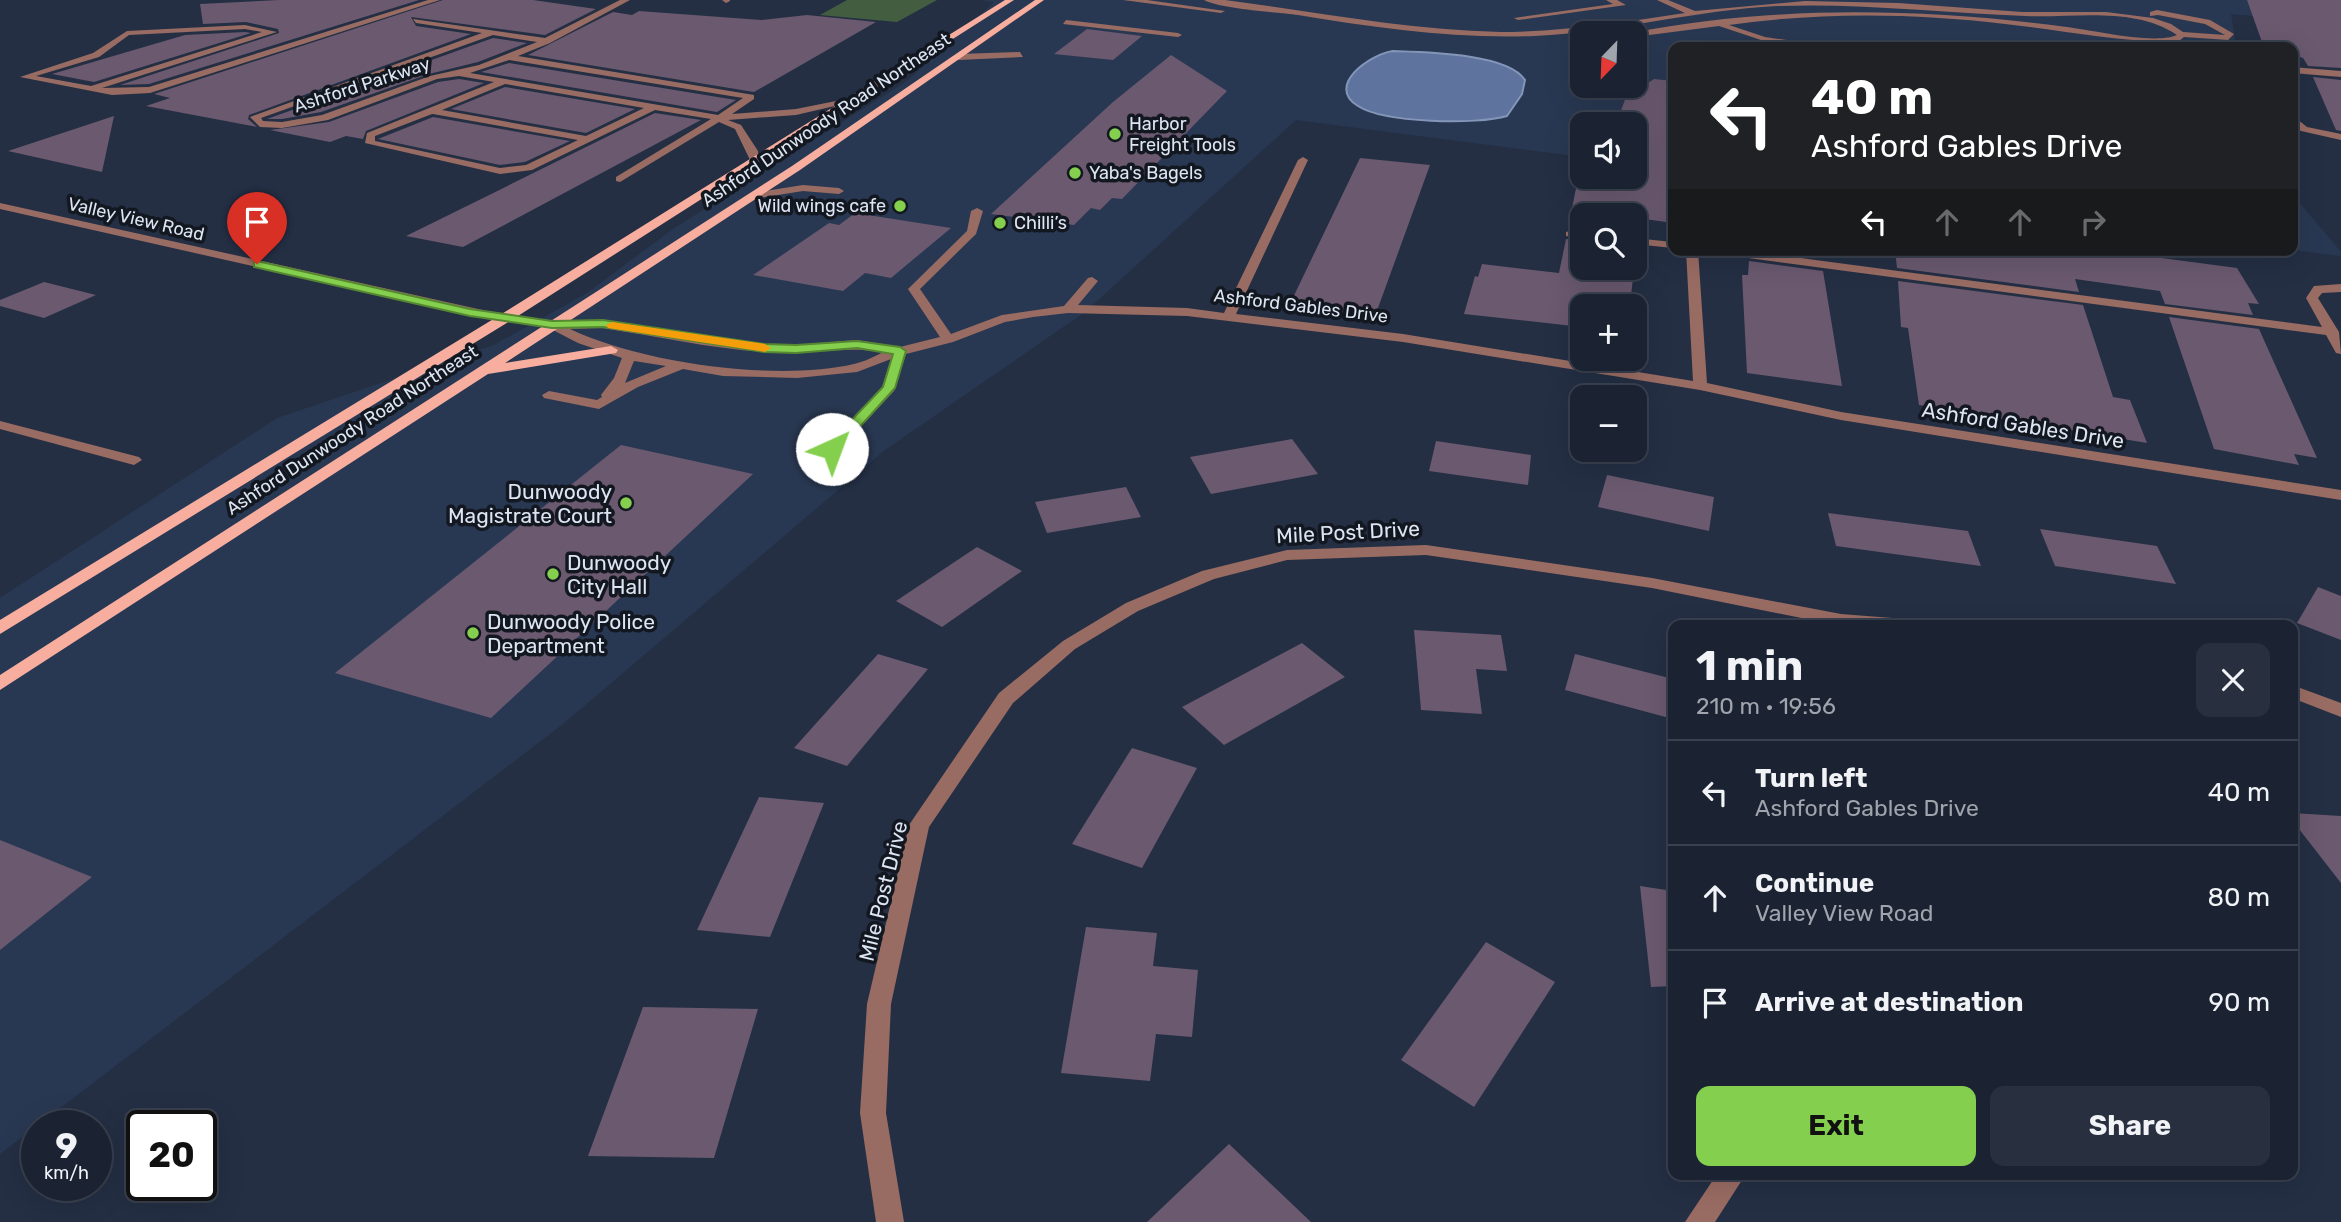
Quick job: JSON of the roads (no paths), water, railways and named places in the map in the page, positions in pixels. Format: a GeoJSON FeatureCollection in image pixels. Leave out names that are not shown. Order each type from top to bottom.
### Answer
{"type":"FeatureCollection","features":[{"type":"Feature","properties":{"kind":"main road","name":"Ashford Dunwoody Road Northeast"},"geometry":{"type":"LineString","coordinates":[[0,628],[505,317],[1010,0]]}},
{"type":"Feature","properties":{"kind":"main road","name":"Ashford Dunwoody Road Northeast"},"geometry":{"type":"LineString","coordinates":[[0,684],[796,168],[1040,0]]}},
{"type":"Feature","properties":{"kind":"main road"},"geometry":{"type":"LineString","coordinates":[[476,373],[556,357],[611,350]]}},
{"type":"Feature","properties":{"kind":"street"},"geometry":{"type":"LineString","coordinates":[[91,88],[272,32],[245,27],[127,33],[96,55],[24,77],[91,88],[129,92],[166,87],[436,0]]}},
{"type":"Feature","properties":{"kind":"street","name":"Ashford Parkway"},"geometry":{"type":"LineString","coordinates":[[492,32],[255,117],[260,124],[276,126],[306,122],[432,77],[458,74],[547,41],[625,0]]}},
{"type":"Feature","properties":{"kind":"street"},"geometry":{"type":"LineString","coordinates":[[1127,0],[1422,40],[1544,43],[1515,23],[1528,1],[1513,0]]}},
{"type":"Feature","properties":{"kind":"street"},"geometry":{"type":"LineString","coordinates":[[1208,0],[1414,30],[1530,34],[1712,11],[1796,3],[1874,1],[2023,15],[2106,15],[2143,19],[2162,23],[2180,37],[2194,42]]}},
{"type":"Feature","properties":{"kind":"street"},"geometry":{"type":"LineString","coordinates":[[1253,15],[1276,0]]}},
{"type":"Feature","properties":{"kind":"street"},"geometry":{"type":"LineString","coordinates":[[1518,18],[1622,5],[1610,0]]}},
{"type":"Feature","properties":{"kind":"street"},"geometry":{"type":"LineString","coordinates":[[1661,0],[1764,40],[1793,42]]}},
{"type":"Feature","properties":{"kind":"street"},"geometry":{"type":"LineString","coordinates":[[1683,0],[1793,42]]}},
{"type":"Feature","properties":{"kind":"street"},"geometry":{"type":"LineString","coordinates":[[1853,13],[1870,8],[1874,1]]}},
{"type":"Feature","properties":{"kind":"street"},"geometry":{"type":"LineString","coordinates":[[1647,33],[1775,16],[1853,13],[1956,17],[2148,40],[2180,37],[2228,38],[2230,34],[2207,22],[2157,12],[2143,19]]}},
{"type":"Feature","properties":{"kind":"street","name":"Ashford Parkway"},"geometry":{"type":"LineString","coordinates":[[416,21],[492,32]]}},
{"type":"Feature","properties":{"kind":"street"},"geometry":{"type":"LineString","coordinates":[[1066,22],[1178,36]]}},
{"type":"Feature","properties":{"kind":"street"},"geometry":{"type":"LineString","coordinates":[[492,32],[547,41]]}},
{"type":"Feature","properties":{"kind":"street"},"geometry":{"type":"LineString","coordinates":[[979,44],[995,51],[1033,57]]}},
{"type":"Feature","properties":{"kind":"street"},"geometry":{"type":"LineString","coordinates":[[959,57],[1020,55]]}},
{"type":"Feature","properties":{"kind":"street"},"geometry":{"type":"LineString","coordinates":[[508,57],[751,97],[620,180]]}},
{"type":"Feature","properties":{"kind":"street"},"geometry":{"type":"LineString","coordinates":[[2298,70],[2341,74]]}},
{"type":"Feature","properties":{"kind":"street"},"geometry":{"type":"LineString","coordinates":[[458,74],[720,118],[796,112],[851,101]]}},
{"type":"Feature","properties":{"kind":"street"},"geometry":{"type":"LineString","coordinates":[[503,82],[370,135],[370,143],[500,171],[528,168],[651,108]]}},
{"type":"Feature","properties":{"kind":"street"},"geometry":{"type":"LineString","coordinates":[[432,111],[588,139]]}},
{"type":"Feature","properties":{"kind":"street"},"geometry":{"type":"LineString","coordinates":[[720,118],[728,125],[738,127],[753,151],[755,160]]}},
{"type":"Feature","properties":{"kind":"street"},"geometry":{"type":"LineString","coordinates":[[2298,124],[2304,129],[2341,137]]}},
{"type":"Feature","properties":{"kind":"street"},"geometry":{"type":"LineString","coordinates":[[1228,317],[1303,160]]}},
{"type":"Feature","properties":{"kind":"street"},"geometry":{"type":"LineString","coordinates":[[796,168],[804,178],[820,188]]}},
{"type":"Feature","properties":{"kind":"street"},"geometry":{"type":"LineString","coordinates":[[752,196],[820,188],[839,191]]}},
{"type":"Feature","properties":{"kind":"street","name":"Valley View Road"},"geometry":{"type":"LineString","coordinates":[[0,206],[470,312],[552,325]]}},
{"type":"Feature","properties":{"kind":"street"},"geometry":{"type":"LineString","coordinates":[[948,339],[914,289],[972,232],[977,211]]}},
{"type":"Feature","properties":{"kind":"street"},"geometry":{"type":"LineString","coordinates":[[1647,242],[1668,244]]}},
{"type":"Feature","properties":{"kind":"street"},"geometry":{"type":"LineString","coordinates":[[1692,256],[1700,386]]}},
{"type":"Feature","properties":{"kind":"street"},"geometry":{"type":"LineString","coordinates":[[1783,256],[2333,332]]}},
{"type":"Feature","properties":{"kind":"street"},"geometry":{"type":"LineString","coordinates":[[1068,309],[1092,281]]}},
{"type":"Feature","properties":{"kind":"street"},"geometry":{"type":"LineString","coordinates":[[2341,288],[2318,289],[2312,298],[2341,350]]}},
{"type":"Feature","properties":{"kind":"street","name":"Ashford Gables Drive"},"geometry":{"type":"LineString","coordinates":[[552,325],[629,356],[700,369],[760,374],[857,369],[900,351],[948,339],[1002,319],[1068,309],[1187,312],[1402,338],[1700,386],[1855,419],[2341,495]]}},
{"type":"Feature","properties":{"kind":"street","name":"Ashford Gables Drive"},"geometry":{"type":"LineString","coordinates":[[552,325],[603,324],[729,344],[796,349],[857,344],[900,351]]}},
{"type":"Feature","properties":{"kind":"street"},"geometry":{"type":"LineString","coordinates":[[700,369],[729,344]]}},
{"type":"Feature","properties":{"kind":"street"},"geometry":{"type":"LineString","coordinates":[[832,449],[889,388],[900,351]]}},
{"type":"Feature","properties":{"kind":"street"},"geometry":{"type":"LineString","coordinates":[[599,405],[621,379],[629,356]]}},
{"type":"Feature","properties":{"kind":"street"},"geometry":{"type":"LineString","coordinates":[[549,395],[599,405],[633,384],[679,366]]}},
{"type":"Feature","properties":{"kind":"street"},"geometry":{"type":"LineString","coordinates":[[0,425],[134,460]]}},
{"type":"Feature","properties":{"kind":"street","name":"Mile Post Drive"},"geometry":{"type":"LineString","coordinates":[[890,1222],[873,1112],[879,1004],[919,825],[1006,698],[1069,645],[1132,607],[1208,575],[1287,555],[1426,550],[1652,583],[1842,620]]}},
{"type":"Feature","properties":{"kind":"street"},"geometry":{"type":"LineString","coordinates":[[2298,693],[2341,710]]}},
{"type":"Feature","properties":{"kind":"street"},"geometry":{"type":"LineString","coordinates":[[1699,1222],[1729,1180]]}},
{"type":"Feature","properties":{"kind":"place","name":"Harbor Freight Tools"},"geometry":{"type":"Point","coordinates":[1115,134]}},
{"type":"Feature","properties":{"kind":"place","name":"Yaba's Bagels"},"geometry":{"type":"Point","coordinates":[1075,173]}},
{"type":"Feature","properties":{"kind":"place","name":"Wild wings cafe"},"geometry":{"type":"Point","coordinates":[900,206]}},
{"type":"Feature","properties":{"kind":"place","name":"Chilli’s"},"geometry":{"type":"Point","coordinates":[1000,223]}},
{"type":"Feature","properties":{"kind":"place","name":"Dunwoody Magistrate Court"},"geometry":{"type":"Point","coordinates":[626,503]}},
{"type":"Feature","properties":{"kind":"place","name":"Dunwoody City Hall"},"geometry":{"type":"Point","coordinates":[553,574]}},
{"type":"Feature","properties":{"kind":"place","name":"Dunwoody Police Department"},"geometry":{"type":"Point","coordinates":[473,633]}}]}
